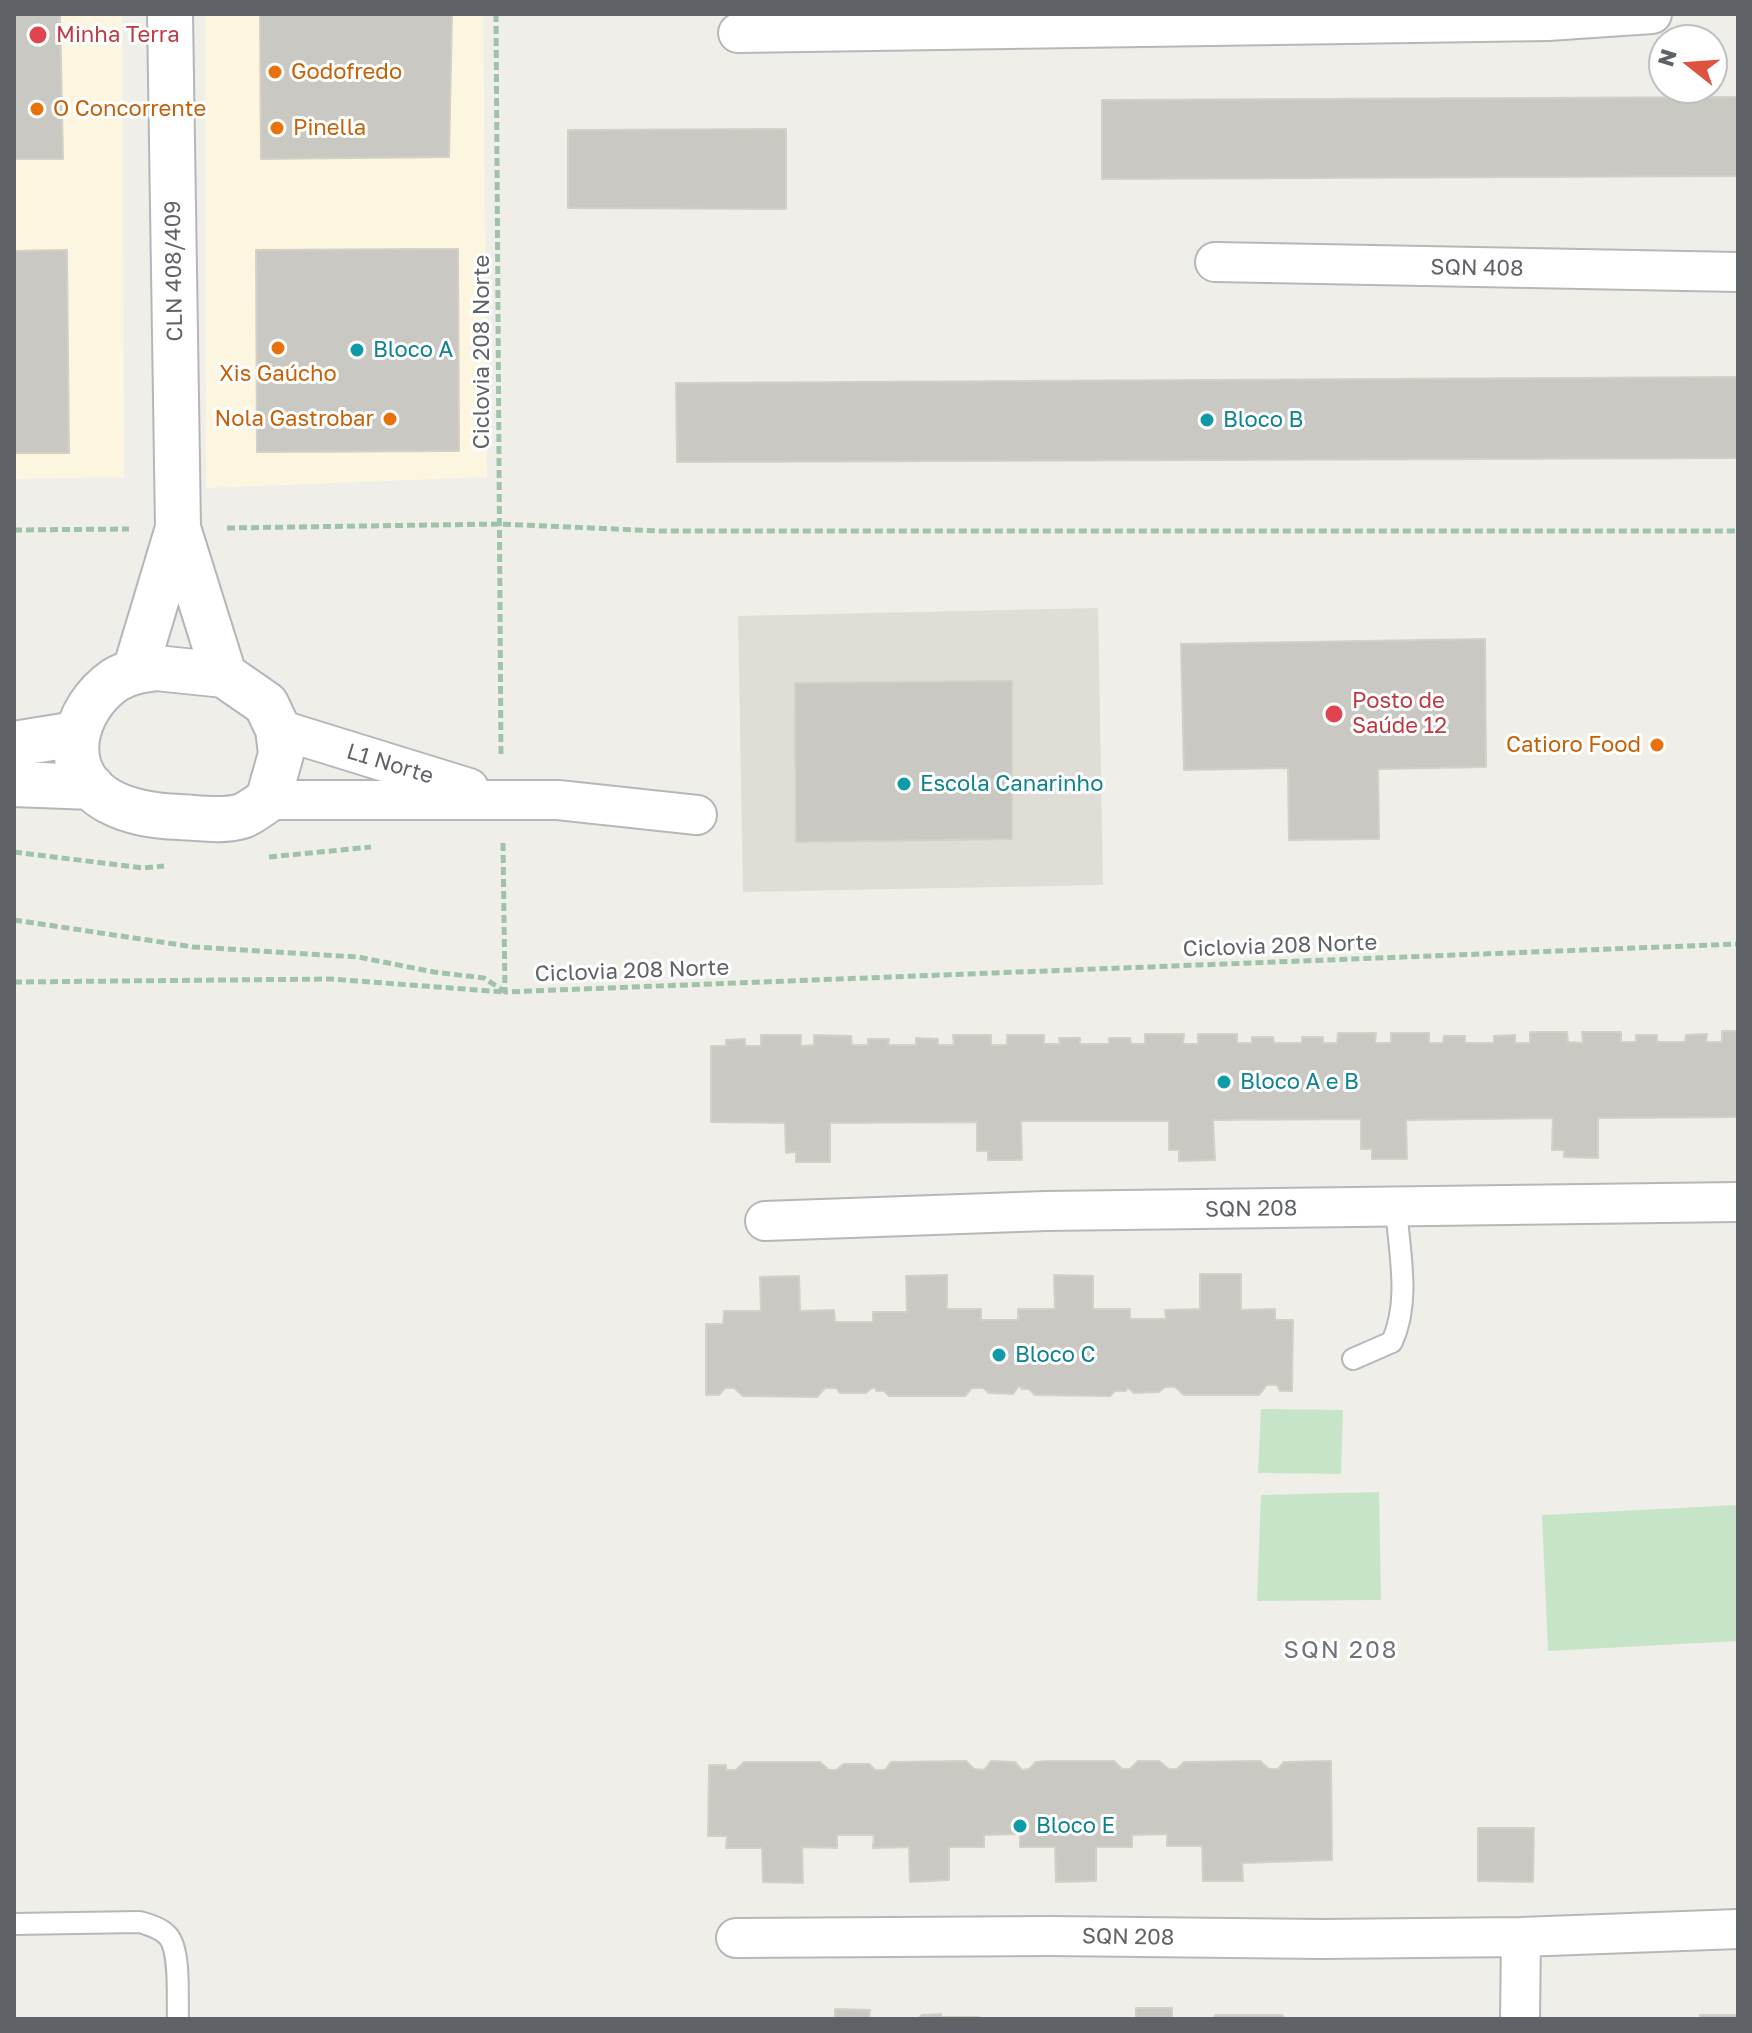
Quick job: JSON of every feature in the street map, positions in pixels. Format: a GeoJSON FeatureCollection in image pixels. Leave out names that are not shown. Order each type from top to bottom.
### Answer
{"type":"FeatureCollection","features":[{"type":"Feature","properties":{"kind":"street","name":"CLN 408/409"},"geometry":{"type":"LineString","coordinates":[[170,14],[178,528],[224,675]]}},
{"type":"Feature","properties":{"kind":"street"},"geometry":{"type":"LineString","coordinates":[[738,33],[1356,19],[1548,21],[1652,14]]}},
{"type":"Feature","properties":{"kind":"street","name":"SQN 408"},"geometry":{"type":"LineString","coordinates":[[1215,262],[1738,272]]}},
{"type":"Feature","properties":{"kind":"street","name":"CLN 408/409"},"geometry":{"type":"LineString","coordinates":[[135,671],[178,528]]}},
{"type":"Feature","properties":{"kind":"street"},"geometry":{"type":"LineString","coordinates":[[156,668],[224,675],[266,704],[278,729],[281,754],[268,800],[241,816],[208,819],[164,817],[132,812],[107,800],[92,787],[77,763],[76,734],[95,697],[117,679],[135,671],[156,668]]}},
{"type":"Feature","properties":{"kind":"street","name":"L1 Norte"},"geometry":{"type":"LineString","coordinates":[[278,729],[502,799]]}},
{"type":"Feature","properties":{"kind":"street"},"geometry":{"type":"LineString","coordinates":[[14,744],[76,734]]}},
{"type":"Feature","properties":{"kind":"street"},"geometry":{"type":"LineString","coordinates":[[14,784],[92,787]]}},
{"type":"Feature","properties":{"kind":"street","name":"L1 Norte"},"geometry":{"type":"LineString","coordinates":[[268,800],[558,800],[697,815]]}},
{"type":"Feature","properties":{"kind":"street","name":"SQN 208"},"geometry":{"type":"LineString","coordinates":[[765,1221],[1046,1211],[1738,1202]]}},
{"type":"Feature","properties":{"kind":"street","name":"SQN 208"},"geometry":{"type":"LineString","coordinates":[[736,1938],[1050,1936],[1322,1939],[1521,1937],[1738,1929]]}},
{"type":"Feature","properties":{"kind":"street"},"geometry":{"type":"LineString","coordinates":[[1520,2019],[1521,1937]]}},
{"type":"Feature","properties":{"kind":"lane"},"geometry":{"type":"LineString","coordinates":[[1353,1359],[1392,1342],[1401,1323],[1403,1304],[1396,1207]]}},
{"type":"Feature","properties":{"kind":"lane"},"geometry":{"type":"LineString","coordinates":[[14,1924],[140,1922],[157,1928],[169,1937],[175,1950],[178,2019]]}},
{"type":"Feature","properties":{"kind":"path","name":"Ciclovia 208 Norte"},"geometry":{"type":"LineString","coordinates":[[496,14],[505,992],[1738,944]]}},
{"type":"Feature","properties":{"kind":"path"},"geometry":{"type":"LineString","coordinates":[[14,530],[500,524],[660,531],[1738,531]]}},
{"type":"Feature","properties":{"kind":"path"},"geometry":{"type":"LineString","coordinates":[[14,920],[194,947],[358,957],[484,978],[505,992]]}},
{"type":"Feature","properties":{"kind":"path"},"geometry":{"type":"LineString","coordinates":[[14,982],[331,979],[505,992]]}},
{"type":"Feature","properties":{"kind":"shaded area"},"geometry":{"type":"Polygon","coordinates":[[[14,14],[122,14],[124,477],[14,479],[14,14]]]}},
{"type":"Feature","properties":{"kind":"shaded area"},"geometry":{"type":"Polygon","coordinates":[[[205,14],[483,14],[487,477],[206,488],[205,14]]]}},
{"type":"Feature","properties":{"kind":"shaded area"},"geometry":{"type":"Polygon","coordinates":[[[1098,608],[1103,885],[743,892],[738,616],[1098,608]]]}},
{"type":"Feature","properties":{"kind":"green space"},"geometry":{"type":"Polygon","coordinates":[[[1261,1409],[1343,1410],[1341,1474],[1258,1473],[1261,1409]]]}},
{"type":"Feature","properties":{"kind":"green space"},"geometry":{"type":"Polygon","coordinates":[[[1379,1492],[1381,1600],[1257,1601],[1261,1495],[1379,1492]]]}},
{"type":"Feature","properties":{"kind":"green space"},"geometry":{"type":"Polygon","coordinates":[[[1738,1505],[1738,1641],[1548,1651],[1542,1515],[1738,1505]]]}},
{"type":"Feature","properties":{"kind":"building"},"geometry":{"type":"Polygon","coordinates":[[[14,14],[60,14],[63,159],[14,159],[14,14]]]}},
{"type":"Feature","properties":{"kind":"building"},"geometry":{"type":"Polygon","coordinates":[[[260,14],[452,14],[449,157],[261,159],[260,14]]]}},
{"type":"Feature","properties":{"kind":"building"},"geometry":{"type":"Polygon","coordinates":[[[1648,97],[1648,104],[1728,104],[1728,97],[1738,97],[1738,176],[1102,179],[1102,100],[1648,97]]]}},
{"type":"Feature","properties":{"kind":"building"},"geometry":{"type":"Polygon","coordinates":[[[786,129],[786,209],[568,208],[568,130],[786,129]]]}},
{"type":"Feature","properties":{"kind":"building","name":"Bloco A"},"geometry":{"type":"Polygon","coordinates":[[[458,249],[459,451],[257,452],[256,250],[458,249]]]}},
{"type":"Feature","properties":{"kind":"building"},"geometry":{"type":"Polygon","coordinates":[[[67,250],[69,453],[14,453],[14,251],[67,250]]]}},
{"type":"Feature","properties":{"kind":"building","name":"Bloco B"},"geometry":{"type":"Polygon","coordinates":[[[1738,377],[1738,458],[677,462],[676,383],[1738,377]]]}},
{"type":"Feature","properties":{"kind":"building","name":"Posto de Saúde 12"},"geometry":{"type":"Polygon","coordinates":[[[1485,639],[1486,767],[1378,769],[1379,839],[1289,840],[1288,768],[1184,770],[1181,644],[1485,639]]]}},
{"type":"Feature","properties":{"kind":"building","name":"Escola Canarinho"},"geometry":{"type":"Polygon","coordinates":[[[1012,681],[1012,839],[796,842],[795,683],[1012,681]]]}},
{"type":"Feature","properties":{"kind":"building","name":"Bloco A e B"},"geometry":{"type":"Polygon","coordinates":[[[1722,1031],[1738,1031],[1738,1117],[1598,1118],[1598,1158],[1564,1157],[1564,1150],[1552,1150],[1553,1118],[1406,1120],[1407,1159],[1372,1159],[1372,1149],[1361,1149],[1361,1119],[1213,1120],[1215,1160],[1179,1161],[1179,1150],[1169,1150],[1169,1121],[1021,1121],[1022,1160],[988,1160],[988,1151],[977,1151],[977,1122],[830,1123],[830,1162],[796,1162],[796,1152],[786,1153],[785,1123],[711,1122],[711,1046],[726,1046],[726,1040],[745,1039],[745,1046],[761,1046],[761,1035],[801,1035],[801,1046],[814,1045],[814,1035],[851,1036],[852,1045],[868,1045],[868,1039],[889,1039],[888,1045],[916,1045],[916,1038],[938,1039],[938,1045],[954,1045],[953,1035],[991,1035],[991,1045],[1007,1045],[1007,1035],[1044,1035],[1044,1044],[1060,1044],[1059,1038],[1080,1038],[1080,1044],[1109,1044],[1109,1038],[1130,1038],[1131,1044],[1145,1044],[1145,1034],[1184,1034],[1183,1044],[1198,1044],[1198,1034],[1237,1034],[1237,1043],[1252,1043],[1252,1037],[1273,1037],[1274,1043],[1302,1043],[1302,1037],[1323,1037],[1323,1043],[1337,1043],[1338,1033],[1376,1033],[1375,1043],[1391,1043],[1391,1033],[1429,1033],[1429,1043],[1443,1043],[1444,1036],[1465,1036],[1465,1043],[1494,1043],[1494,1036],[1515,1035],[1515,1043],[1530,1043],[1530,1032],[1567,1032],[1568,1042],[1583,1043],[1582,1032],[1621,1032],[1621,1042],[1636,1042],[1636,1035],[1657,1035],[1657,1042],[1685,1042],[1686,1035],[1707,1034],[1706,1042],[1722,1042],[1722,1031]]]}},
{"type":"Feature","properties":{"kind":"building","name":"Bloco C"},"geometry":{"type":"Polygon","coordinates":[[[1200,1274],[1241,1274],[1241,1310],[1275,1309],[1275,1320],[1293,1320],[1292,1391],[1280,1391],[1277,1385],[1267,1385],[1259,1395],[1184,1395],[1175,1387],[1165,1387],[1159,1392],[1134,1393],[1127,1387],[1126,1391],[1115,1391],[1110,1396],[1035,1395],[1029,1389],[1018,1387],[1013,1394],[989,1393],[983,1388],[972,1388],[965,1396],[889,1396],[884,1391],[876,1391],[876,1388],[866,1393],[840,1393],[836,1388],[825,1388],[817,1397],[743,1396],[734,1388],[725,1388],[719,1395],[706,1395],[706,1324],[723,1324],[724,1311],[761,1311],[760,1277],[799,1276],[800,1311],[834,1310],[835,1322],[873,1322],[873,1312],[907,1312],[906,1276],[947,1275],[947,1309],[981,1309],[981,1320],[1018,1320],[1018,1309],[1055,1309],[1054,1275],[1093,1276],[1093,1309],[1130,1309],[1130,1319],[1166,1319],[1165,1310],[1200,1309],[1200,1274]]]}},
{"type":"Feature","properties":{"kind":"building","name":"Bloco E"},"geometry":{"type":"Polygon","coordinates":[[[966,1761],[974,1769],[984,1770],[991,1761],[1015,1762],[1022,1770],[1029,1769],[1036,1762],[1048,1761],[1114,1761],[1122,1769],[1130,1769],[1138,1761],[1159,1761],[1169,1769],[1177,1769],[1184,1762],[1260,1761],[1269,1769],[1278,1769],[1284,1762],[1331,1761],[1332,1860],[1242,1863],[1243,1881],[1203,1881],[1202,1846],[1167,1846],[1167,1834],[1132,1835],[1132,1847],[1096,1847],[1096,1881],[1056,1882],[1055,1847],[1020,1847],[1020,1834],[984,1835],[984,1847],[949,1847],[949,1880],[910,1882],[909,1847],[873,1848],[874,1835],[837,1835],[837,1848],[802,1847],[803,1883],[763,1882],[762,1848],[726,1848],[727,1836],[708,1836],[709,1765],[726,1765],[726,1770],[736,1770],[744,1762],[820,1762],[829,1770],[836,1770],[844,1764],[869,1764],[875,1770],[885,1770],[891,1762],[966,1761]]]}},
{"type":"Feature","properties":{"kind":"building"},"geometry":{"type":"Polygon","coordinates":[[[1478,1828],[1534,1828],[1533,1882],[1478,1881],[1478,1828]]]}},
{"type":"Feature","properties":{"kind":"building"},"geometry":{"type":"Polygon","coordinates":[[[1136,2008],[1172,2008],[1172,2019],[1136,2019],[1136,2008]]]}},
{"type":"Feature","properties":{"kind":"building"},"geometry":{"type":"Polygon","coordinates":[[[835,2009],[870,2010],[869,2019],[835,2019],[835,2009]]]}},
{"type":"Feature","properties":{"kind":"building"},"geometry":{"type":"Polygon","coordinates":[[[941,2014],[941,2017],[982,2019],[917,2019],[922,2015],[941,2014]]]}},
{"type":"Feature","properties":{"kind":"building"},"geometry":{"type":"Polygon","coordinates":[[[1216,2015],[1282,2015],[1286,2019],[1212,2019],[1216,2015]]]}},
{"type":"Feature","properties":{"kind":"building"},"geometry":{"type":"Polygon","coordinates":[[[1700,2015],[1738,2015],[1738,2019],[1700,2019],[1700,2015]]]}},
{"type":"Feature","properties":{"kind":"place","name":"Minha Terra"},"geometry":{"type":"Point","coordinates":[38,35]}},
{"type":"Feature","properties":{"kind":"place","name":"Godofredo"},"geometry":{"type":"Point","coordinates":[275,72]}},
{"type":"Feature","properties":{"kind":"place","name":"O Concorrente"},"geometry":{"type":"Point","coordinates":[37,109]}},
{"type":"Feature","properties":{"kind":"place","name":"Pinella"},"geometry":{"type":"Point","coordinates":[277,128]}},
{"type":"Feature","properties":{"kind":"place","name":"Xis Gaúcho"},"geometry":{"type":"Point","coordinates":[278,348]}},
{"type":"Feature","properties":{"kind":"place","name":"Bloco A"},"geometry":{"type":"Point","coordinates":[357,350]}},
{"type":"Feature","properties":{"kind":"place","name":"Nola Gastrobar"},"geometry":{"type":"Point","coordinates":[390,419]}},
{"type":"Feature","properties":{"kind":"place","name":"Bloco B"},"geometry":{"type":"Point","coordinates":[1207,420]}},
{"type":"Feature","properties":{"kind":"place","name":"Posto de Saúde 12"},"geometry":{"type":"Point","coordinates":[1334,714]}},
{"type":"Feature","properties":{"kind":"place","name":"Catioro Food"},"geometry":{"type":"Point","coordinates":[1657,745]}},
{"type":"Feature","properties":{"kind":"place","name":"Escola Canarinho"},"geometry":{"type":"Point","coordinates":[904,784]}},
{"type":"Feature","properties":{"kind":"place","name":"Bloco A e B"},"geometry":{"type":"Point","coordinates":[1224,1082]}},
{"type":"Feature","properties":{"kind":"place","name":"Bloco C"},"geometry":{"type":"Point","coordinates":[999,1355]}},
{"type":"Feature","properties":{"kind":"place","name":"Bloco E"},"geometry":{"type":"Point","coordinates":[1020,1826]}},
{"type":"Feature","properties":{"kind":"district","name":"SQN 208"},"geometry":{"type":"Point","coordinates":[1341,1650]}}]}
